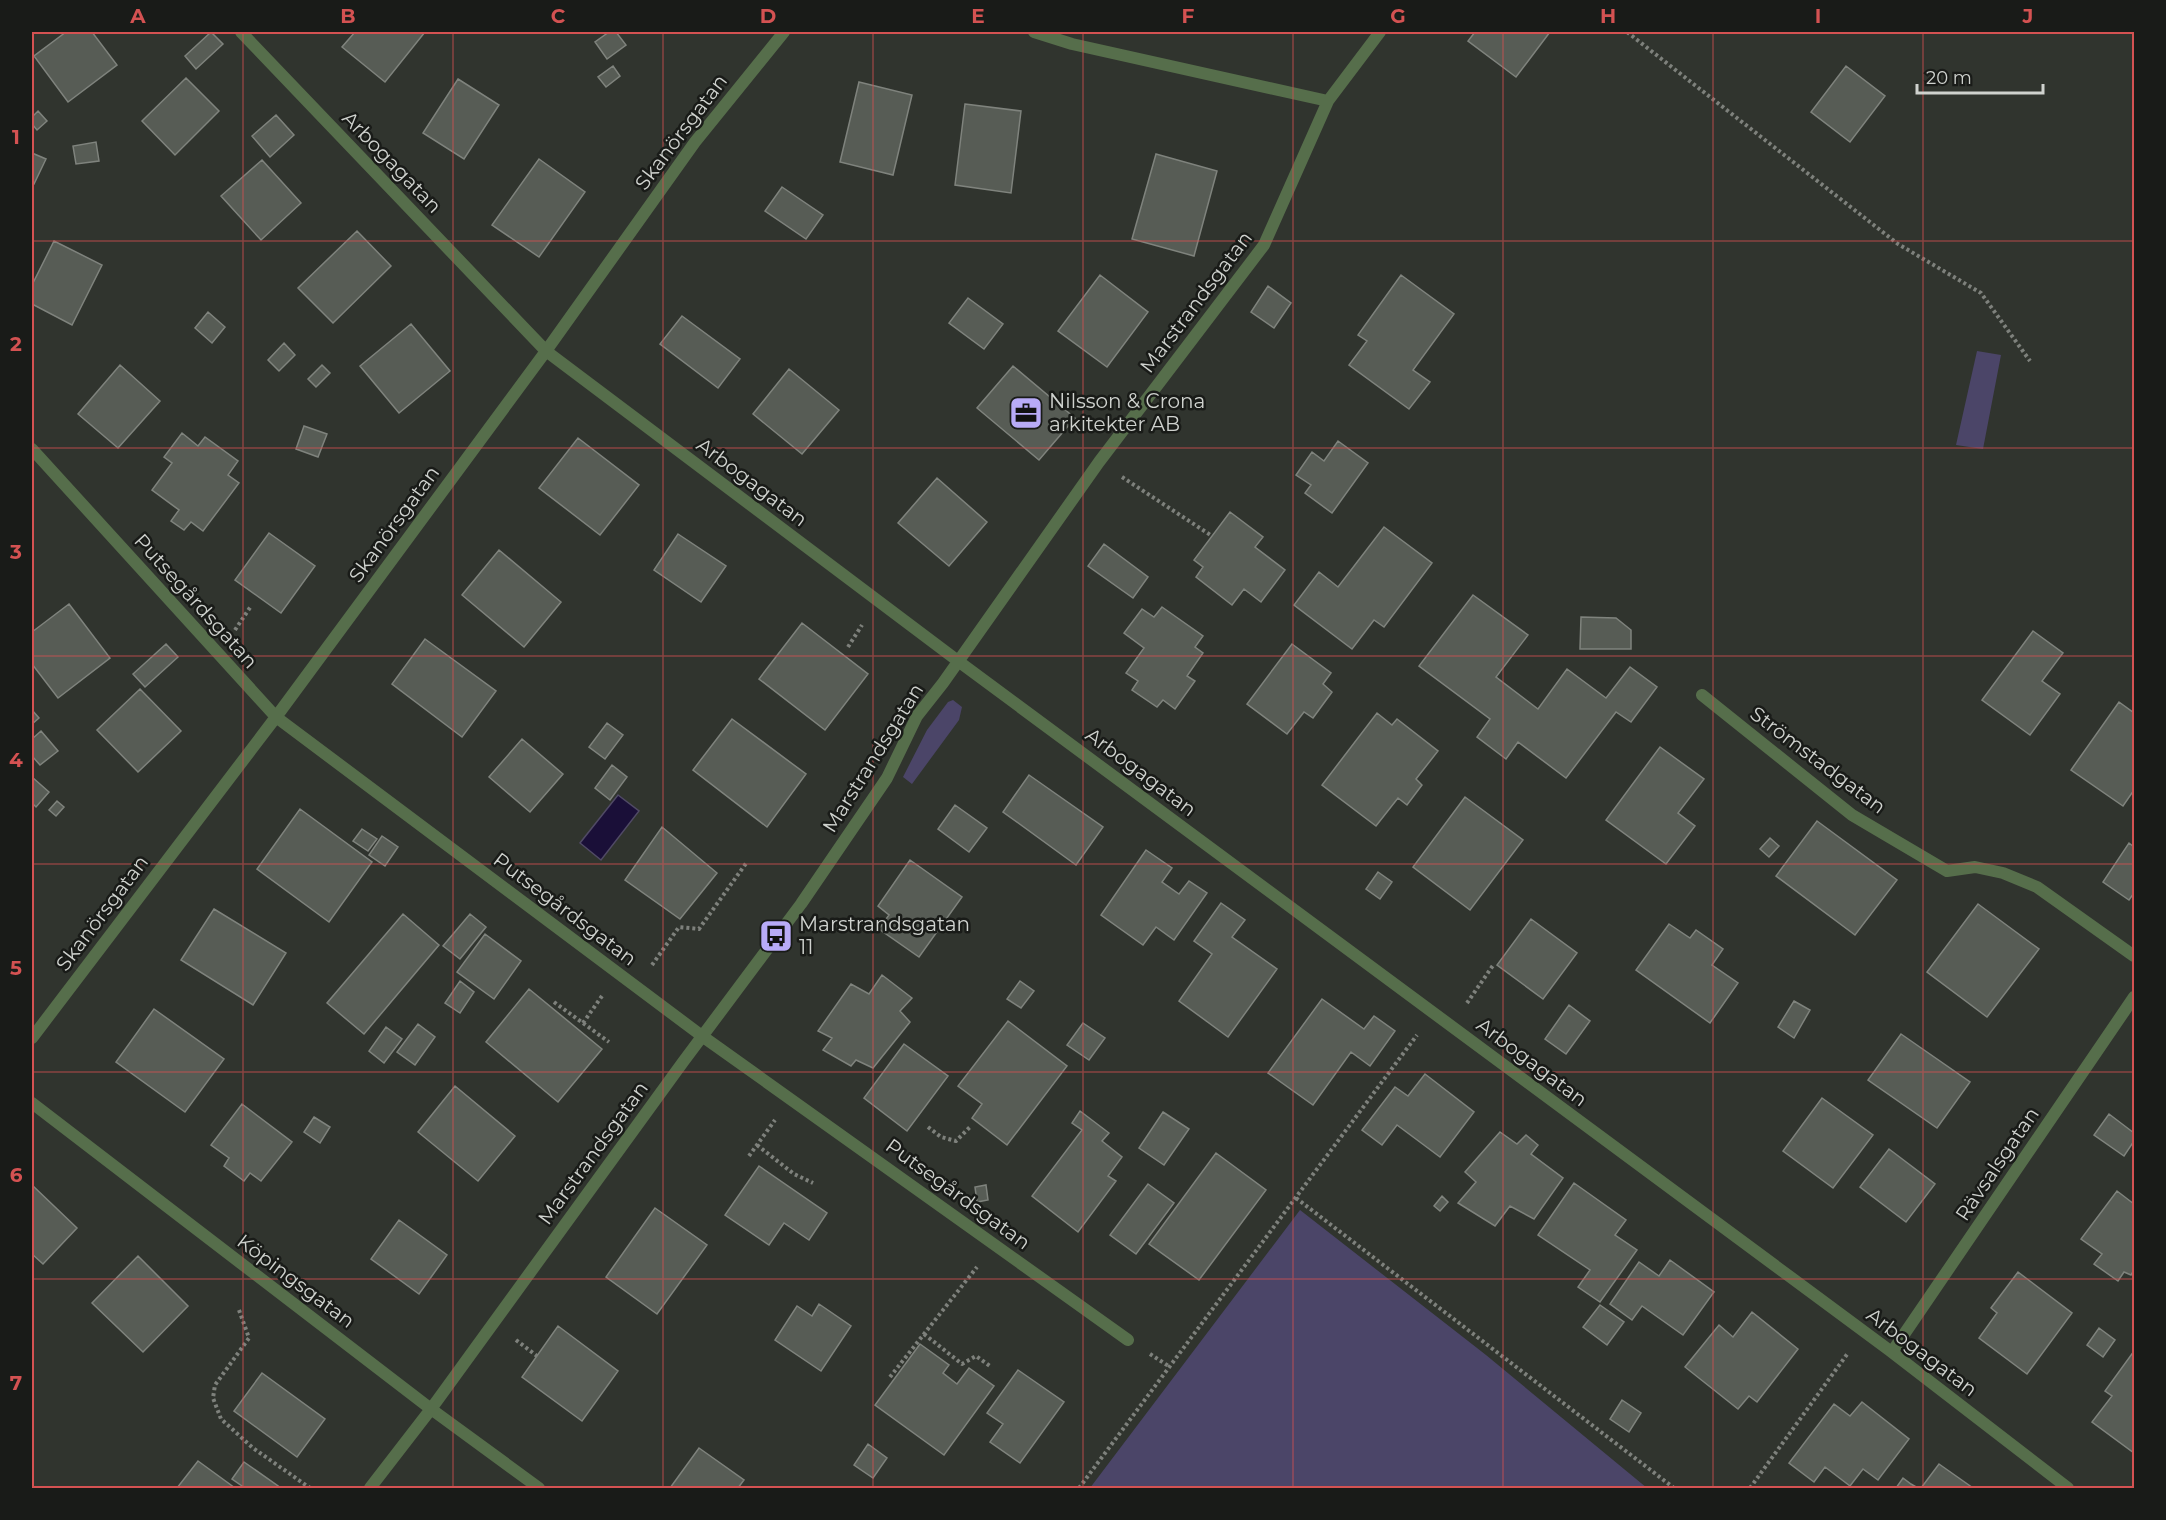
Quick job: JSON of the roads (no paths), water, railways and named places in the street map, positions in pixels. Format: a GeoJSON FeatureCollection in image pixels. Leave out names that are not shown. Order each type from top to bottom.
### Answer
{"type":"FeatureCollection","features":[{"type":"Feature","properties":{"kind":"street","name":"Arbogagatan"},"geometry":{"type":"LineString","coordinates":[[241,32],[546,351],[958,661],[1892,1352],[2068,1488]]}},
{"type":"Feature","properties":{"kind":"street","name":"Skanörsgatan"},"geometry":{"type":"LineString","coordinates":[[32,1038],[276,717],[546,351],[695,142],[784,32]]}},
{"type":"Feature","properties":{"kind":"street"},"geometry":{"type":"LineString","coordinates":[[1034,32],[1072,44],[1328,100]]}},
{"type":"Feature","properties":{"kind":"street","name":"Marstrandsgatan"},"geometry":{"type":"LineString","coordinates":[[370,1488],[431,1409],[702,1036],[801,904],[887,778],[917,716],[1099,462],[1264,245],[1328,100],[1380,32]]}},
{"type":"Feature","properties":{"kind":"street","name":"Putsegårdsgatan"},"geometry":{"type":"LineString","coordinates":[[32,449],[276,717],[702,1036],[1128,1340]]}},
{"type":"Feature","properties":{"kind":"street","name":"Strömstadgatan"},"geometry":{"type":"LineString","coordinates":[[1702,695],[1861,821],[1947,871],[1976,867],[2003,873],[2037,887],[2134,956]]}},
{"type":"Feature","properties":{"kind":"street","name":"Rävsalsgatan"},"geometry":{"type":"LineString","coordinates":[[1892,1352],[2134,997]]}},
{"type":"Feature","properties":{"kind":"street","name":"Köpingsgatan"},"geometry":{"type":"LineString","coordinates":[[32,1103],[431,1409],[539,1488]]}},
{"type":"Feature","properties":{"kind":"place","name":"Nilsson & Crona arkitekter AB"},"geometry":{"type":"Point","coordinates":[1026,413]}},
{"type":"Feature","properties":{"kind":"place","name":"Marstrandsgatan 11"},"geometry":{"type":"Point","coordinates":[776,936]}}]}
